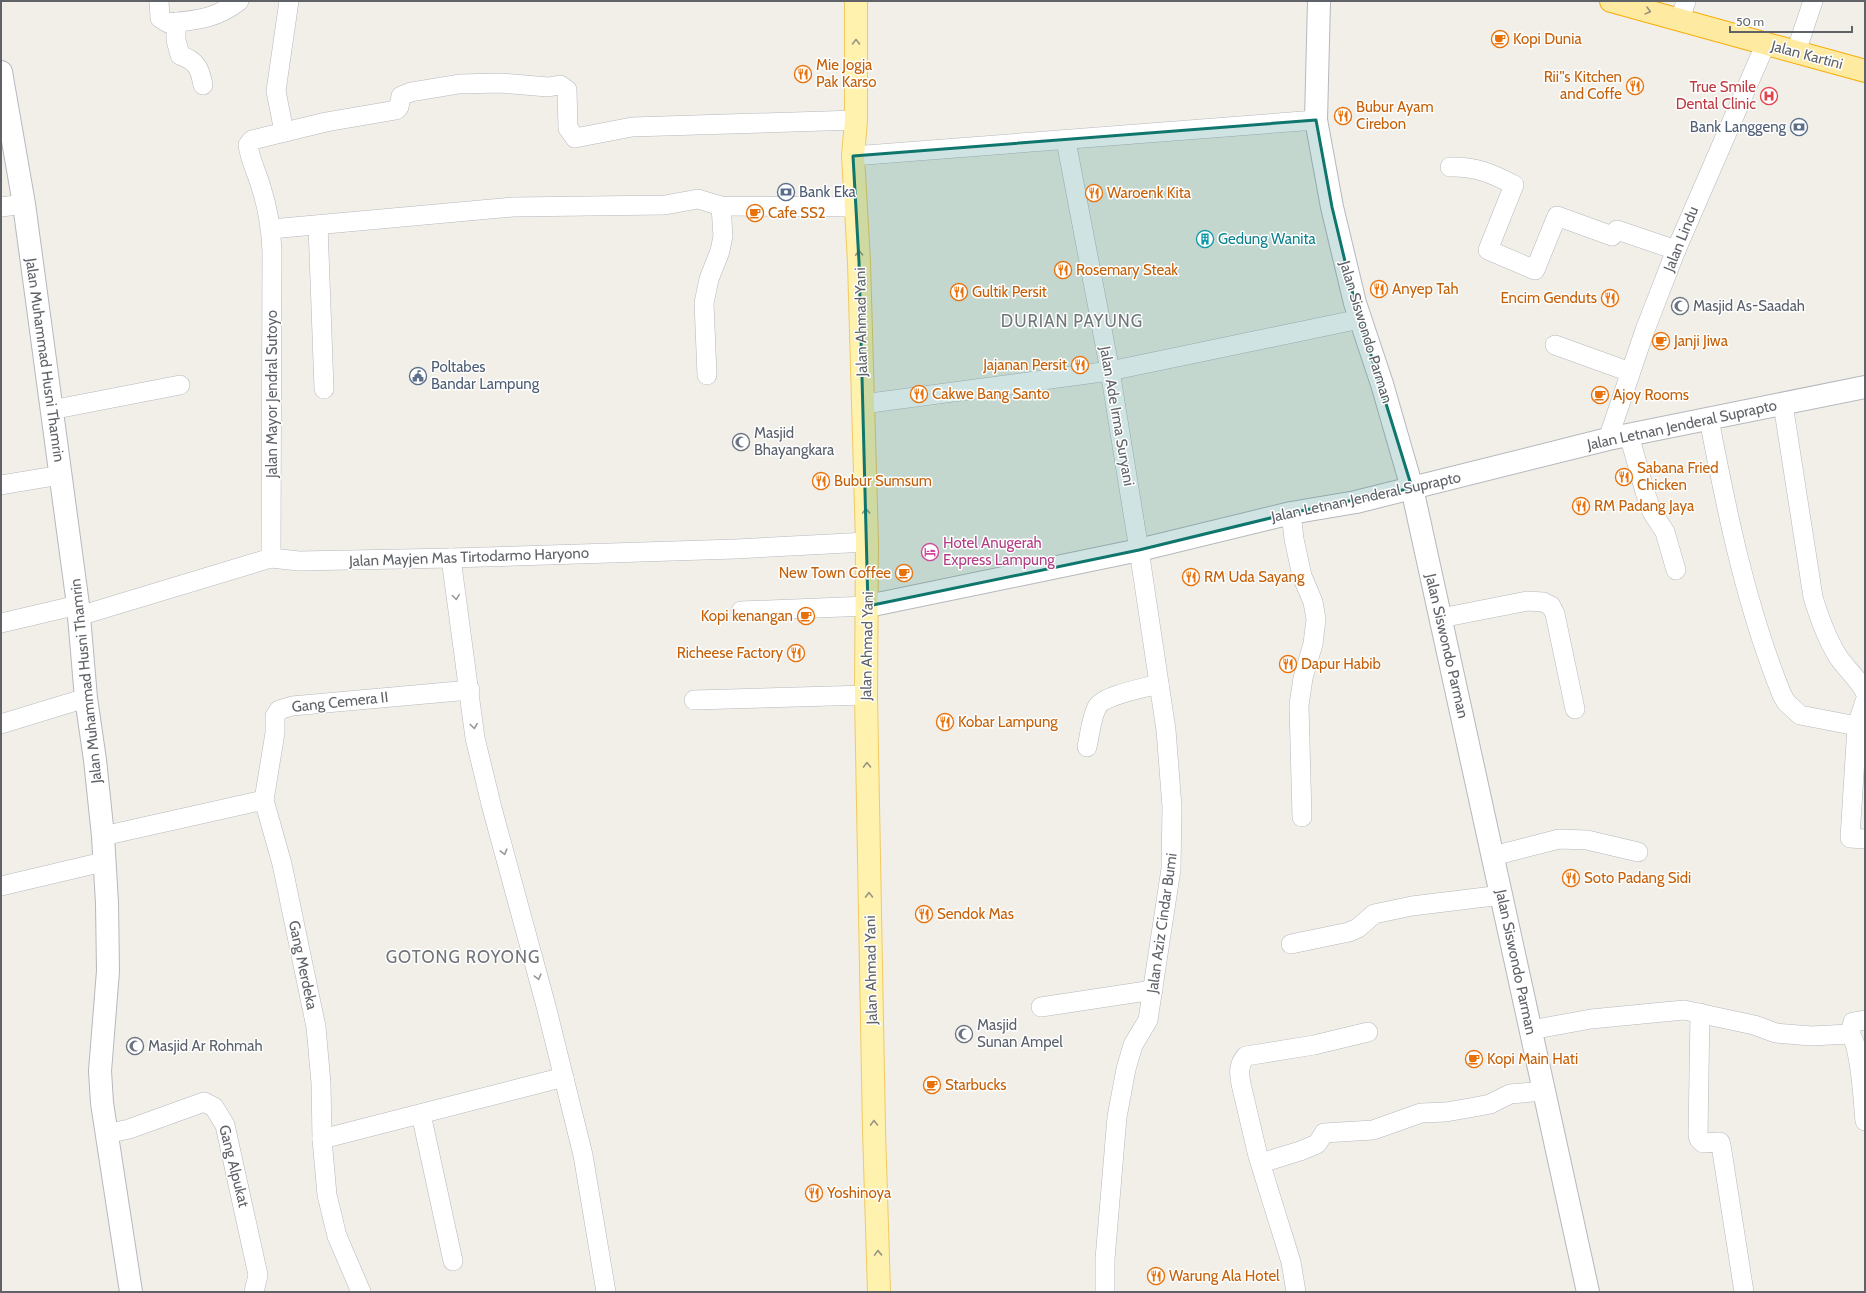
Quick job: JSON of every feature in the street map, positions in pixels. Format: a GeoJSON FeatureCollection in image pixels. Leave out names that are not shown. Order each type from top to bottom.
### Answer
{"type":"FeatureCollection","features":[{"type":"Feature","properties":{"kind":"highway","name":"Jalan Kartini"},"geometry":{"type":"LineString","coordinates":[[1611,1],[1683,10],[1766,43],[1865,71]]}},
{"type":"Feature","properties":{"kind":"main road","name":"Jalan Ahmad Yani"},"geometry":{"type":"LineString","coordinates":[[856,1],[856,120],[853,156],[857,207],[867,542],[868,606],[866,695],[874,1122],[879,1292]]}},
{"type":"Feature","properties":{"kind":"street"},"geometry":{"type":"LineString","coordinates":[[159,1],[160,18],[168,23],[201,20],[226,11],[239,1]]}},
{"type":"Feature","properties":{"kind":"street"},"geometry":{"type":"LineString","coordinates":[[289,1],[276,91],[284,132],[326,122],[396,110],[399,107],[401,96],[411,92],[459,84],[501,83],[548,87],[560,85],[567,90],[568,128],[575,138],[632,128],[856,120]]}},
{"type":"Feature","properties":{"kind":"street","name":"Jalan Siswondo Parman"},"geometry":{"type":"LineString","coordinates":[[1319,1],[1316,120],[1332,207],[1360,319],[1382,384],[1412,488],[1442,618],[1588,1292]]}},
{"type":"Feature","properties":{"kind":"street"},"geometry":{"type":"LineString","coordinates":[[1796,52],[1813,1]]}},
{"type":"Feature","properties":{"kind":"street"},"geometry":{"type":"LineString","coordinates":[[176,22],[176,40],[180,55],[191,59],[200,72],[203,85]]}},
{"type":"Feature","properties":{"kind":"street","name":"Jalan Lindu"},"geometry":{"type":"LineString","coordinates":[[1608,439],[1645,330],[1676,250],[1766,43]]}},
{"type":"Feature","properties":{"kind":"street","name":"Jalan Muhammad Husni Thamrin"},"geometry":{"type":"LineString","coordinates":[[1,72],[5,125],[24,204],[79,610],[86,698],[103,836],[103,862],[107,903],[108,971],[100,1071],[102,1103],[131,1292]]}},
{"type":"Feature","properties":{"kind":"street"},"geometry":{"type":"LineString","coordinates":[[853,156],[1066,141],[1316,120]]}},
{"type":"Feature","properties":{"kind":"street","name":"Jalan Mayor Jendral Sutoyo"},"geometry":{"type":"LineString","coordinates":[[270,558],[271,229],[262,188],[248,145],[252,140],[284,132]]}},
{"type":"Feature","properties":{"kind":"street","name":"Jalan Ade Irma Suryani"},"geometry":{"type":"LineString","coordinates":[[1066,141],[1110,371],[1139,550]]}},
{"type":"Feature","properties":{"kind":"street"},"geometry":{"type":"LineString","coordinates":[[1450,167],[1467,166],[1495,175],[1514,185],[1488,250],[1535,270],[1557,216],[1612,236],[1617,230],[1676,250]]}},
{"type":"Feature","properties":{"kind":"street"},"geometry":{"type":"LineString","coordinates":[[271,229],[513,208],[665,205],[698,198],[721,206],[857,207]]}},
{"type":"Feature","properties":{"kind":"street"},"geometry":{"type":"LineString","coordinates":[[1,207],[24,204]]}},
{"type":"Feature","properties":{"kind":"street"},"geometry":{"type":"LineString","coordinates":[[707,375],[704,303],[709,279],[720,251],[723,236],[721,206]]}},
{"type":"Feature","properties":{"kind":"street"},"geometry":{"type":"LineString","coordinates":[[318,225],[324,389]]}},
{"type":"Feature","properties":{"kind":"street"},"geometry":{"type":"LineString","coordinates":[[863,404],[1110,371],[1360,319]]}},
{"type":"Feature","properties":{"kind":"street"},"geometry":{"type":"LineString","coordinates":[[1555,345],[1630,372]]}},
{"type":"Feature","properties":{"kind":"street"},"geometry":{"type":"LineString","coordinates":[[52,410],[180,385]]}},
{"type":"Feature","properties":{"kind":"street","name":"Jalan Letnan Jenderal Suprapto"},"geometry":{"type":"LineString","coordinates":[[868,606],[1139,550],[1291,513],[1356,502],[1608,439],[1865,387]]}},
{"type":"Feature","properties":{"kind":"street"},"geometry":{"type":"LineString","coordinates":[[1783,404],[1813,597],[1821,623],[1837,655],[1861,684],[1865,692]]}},
{"type":"Feature","properties":{"kind":"street"},"geometry":{"type":"LineString","coordinates":[[1709,419],[1742,575],[1763,648],[1782,695],[1786,702],[1800,715],[1857,726]]}},
{"type":"Feature","properties":{"kind":"street"},"geometry":{"type":"LineString","coordinates":[[1629,435],[1645,492],[1652,512],[1665,532],[1676,570]]}},
{"type":"Feature","properties":{"kind":"street"},"geometry":{"type":"LineString","coordinates":[[1,484],[61,475]]}},
{"type":"Feature","properties":{"kind":"street"},"geometry":{"type":"LineString","coordinates":[[1291,513],[1294,539],[1302,576],[1313,602],[1316,619],[1313,644],[1303,678],[1299,705],[1302,816]]}},
{"type":"Feature","properties":{"kind":"street","name":"Jalan Mayjen Mas Tirtodarmo Haryono"},"geometry":{"type":"LineString","coordinates":[[1,623],[79,610],[270,558],[299,561],[451,558],[736,549],[867,542]]}},
{"type":"Feature","properties":{"kind":"street","name":"Jalan Aziz Cindar Bumi"},"geometry":{"type":"LineString","coordinates":[[1106,1292],[1105,1258],[1117,1116],[1126,1069],[1133,1045],[1148,1020],[1171,869],[1172,806],[1166,730],[1139,550]]}},
{"type":"Feature","properties":{"kind":"street"},"geometry":{"type":"LineString","coordinates":[[451,558],[470,690],[475,738],[492,808],[546,1006],[583,1155],[606,1292]]}},
{"type":"Feature","properties":{"kind":"street"},"geometry":{"type":"LineString","coordinates":[[1442,618],[1527,601],[1543,602],[1551,606],[1555,614],[1575,709]]}},
{"type":"Feature","properties":{"kind":"street"},"geometry":{"type":"LineString","coordinates":[[742,612],[868,606]]}},
{"type":"Feature","properties":{"kind":"street"},"geometry":{"type":"LineString","coordinates":[[1087,747],[1093,717],[1098,705],[1108,698],[1159,684]]}},
{"type":"Feature","properties":{"kind":"street","name":"Gang Cemera II"},"geometry":{"type":"LineString","coordinates":[[264,800],[275,733],[275,716],[279,710],[300,705],[470,690]]}},
{"type":"Feature","properties":{"kind":"street"},"geometry":{"type":"LineString","coordinates":[[694,700],[866,695]]}},
{"type":"Feature","properties":{"kind":"street"},"geometry":{"type":"LineString","coordinates":[[1,724],[86,698]]}},
{"type":"Feature","properties":{"kind":"street"},"geometry":{"type":"LineString","coordinates":[[1865,701],[1857,726],[1850,838],[1865,839]]}},
{"type":"Feature","properties":{"kind":"street"},"geometry":{"type":"LineString","coordinates":[[103,836],[264,800]]}},
{"type":"Feature","properties":{"kind":"street","name":"Gang Merdeka"},"geometry":{"type":"LineString","coordinates":[[264,800],[282,864],[314,1014],[321,1083],[322,1139],[327,1195],[337,1236],[361,1292]]}},
{"type":"Feature","properties":{"kind":"street"},"geometry":{"type":"LineString","coordinates":[[1493,856],[1559,839],[1587,840],[1638,852]]}},
{"type":"Feature","properties":{"kind":"street"},"geometry":{"type":"LineString","coordinates":[[1,886],[103,862]]}},
{"type":"Feature","properties":{"kind":"street"},"geometry":{"type":"LineString","coordinates":[[1291,944],[1349,932],[1358,928],[1374,914],[1412,906],[1502,895]]}},
{"type":"Feature","properties":{"kind":"street"},"geometry":{"type":"LineString","coordinates":[[1041,1007],[1153,990]]}},
{"type":"Feature","properties":{"kind":"street"},"geometry":{"type":"LineString","coordinates":[[1531,1030],[1591,1019],[1684,1010],[1754,1025],[1776,1033],[1810,1036],[1850,1034]]}},
{"type":"Feature","properties":{"kind":"street"},"geometry":{"type":"LineString","coordinates":[[1700,1013],[1698,1135],[1699,1139],[1703,1143],[1716,1141],[1720,1142],[1721,1145],[1744,1292]]}},
{"type":"Feature","properties":{"kind":"street"},"geometry":{"type":"LineString","coordinates":[[1865,1020],[1852,1022],[1850,1034],[1853,1037],[1858,1052],[1865,1121]]}},
{"type":"Feature","properties":{"kind":"street"},"geometry":{"type":"LineString","coordinates":[[1296,1292],[1291,1262],[1261,1163],[1241,1084],[1239,1073],[1241,1062],[1246,1056],[1314,1045],[1368,1032]]}},
{"type":"Feature","properties":{"kind":"street"},"geometry":{"type":"LineString","coordinates":[[322,1139],[564,1077]]}},
{"type":"Feature","properties":{"kind":"street"},"geometry":{"type":"LineString","coordinates":[[1261,1163],[1317,1144],[1324,1133],[1373,1130],[1421,1113],[1446,1112],[1475,1107],[1490,1104],[1510,1094],[1544,1091]]}},
{"type":"Feature","properties":{"kind":"street","name":"Gang Alpukat"},"geometry":{"type":"LineString","coordinates":[[106,1134],[129,1129],[204,1102],[214,1107],[225,1125],[253,1247],[258,1275],[254,1292]]}},
{"type":"Feature","properties":{"kind":"street"},"geometry":{"type":"LineString","coordinates":[[421,1114],[452,1261]]}},
{"type":"Feature","properties":{"kind":"highlighted area"},"geometry":{"type":"Polygon","coordinates":[[[1316,120],[1332,207],[1355,303],[1412,488],[1291,513],[1139,550],[868,606],[859,262],[853,156],[1316,120]]]}},
{"type":"Feature","properties":{"kind":"place","name":"Kopi Dunia"},"geometry":{"type":"Point","coordinates":[1500,39]}},
{"type":"Feature","properties":{"kind":"place","name":"Mie Jogja Pak Karso"},"geometry":{"type":"Point","coordinates":[803,74]}},
{"type":"Feature","properties":{"kind":"place","name":"Rii''s Kitchen and Coffe"},"geometry":{"type":"Point","coordinates":[1635,86]}},
{"type":"Feature","properties":{"kind":"place","name":"True Smile Dental Clinic"},"geometry":{"type":"Point","coordinates":[1769,96]}},
{"type":"Feature","properties":{"kind":"place","name":"Bubur Ayam Cirebon"},"geometry":{"type":"Point","coordinates":[1343,116]}},
{"type":"Feature","properties":{"kind":"place","name":"Bank Langgeng"},"geometry":{"type":"Point","coordinates":[1799,127]}},
{"type":"Feature","properties":{"kind":"place","name":"Bank Eka"},"geometry":{"type":"Point","coordinates":[786,192]}},
{"type":"Feature","properties":{"kind":"place","name":"Waroenk Kita"},"geometry":{"type":"Point","coordinates":[1094,193]}},
{"type":"Feature","properties":{"kind":"place","name":"Cafe SS2"},"geometry":{"type":"Point","coordinates":[755,213]}},
{"type":"Feature","properties":{"kind":"place","name":"Gedung Wanita"},"geometry":{"type":"Point","coordinates":[1205,239]}},
{"type":"Feature","properties":{"kind":"place","name":"Rosemary Steak"},"geometry":{"type":"Point","coordinates":[1063,270]}},
{"type":"Feature","properties":{"kind":"place","name":"Anyep Tah"},"geometry":{"type":"Point","coordinates":[1379,289]}},
{"type":"Feature","properties":{"kind":"place","name":"Gultik Persit"},"geometry":{"type":"Point","coordinates":[959,292]}},
{"type":"Feature","properties":{"kind":"place","name":"Encim Genduts"},"geometry":{"type":"Point","coordinates":[1610,298]}},
{"type":"Feature","properties":{"kind":"place","name":"Masjid As-Saadah"},"geometry":{"type":"Point","coordinates":[1680,306]}},
{"type":"Feature","properties":{"kind":"place","name":"Janji Jiwa"},"geometry":{"type":"Point","coordinates":[1661,341]}},
{"type":"Feature","properties":{"kind":"place","name":"Jajanan Persit"},"geometry":{"type":"Point","coordinates":[1080,365]}},
{"type":"Feature","properties":{"kind":"place","name":"Poltabes Bandar Lampung"},"geometry":{"type":"Point","coordinates":[418,376]}},
{"type":"Feature","properties":{"kind":"place","name":"Cakwe Bang Santo"},"geometry":{"type":"Point","coordinates":[919,394]}},
{"type":"Feature","properties":{"kind":"place","name":"Ajoy Rooms"},"geometry":{"type":"Point","coordinates":[1600,395]}},
{"type":"Feature","properties":{"kind":"place","name":"Masjid Bhayangkara"},"geometry":{"type":"Point","coordinates":[741,442]}},
{"type":"Feature","properties":{"kind":"place","name":"Sabana Fried Chicken"},"geometry":{"type":"Point","coordinates":[1624,477]}},
{"type":"Feature","properties":{"kind":"place","name":"Bubur Sumsum"},"geometry":{"type":"Point","coordinates":[821,481]}},
{"type":"Feature","properties":{"kind":"place","name":"RM Padang Jaya"},"geometry":{"type":"Point","coordinates":[1581,506]}},
{"type":"Feature","properties":{"kind":"place","name":"Hotel Anugerah Express Lampung"},"geometry":{"type":"Point","coordinates":[930,552]}},
{"type":"Feature","properties":{"kind":"place","name":"New Town Coffee"},"geometry":{"type":"Point","coordinates":[904,573]}},
{"type":"Feature","properties":{"kind":"place","name":"RM Uda Sayang"},"geometry":{"type":"Point","coordinates":[1191,577]}},
{"type":"Feature","properties":{"kind":"place","name":"Kopi kenangan"},"geometry":{"type":"Point","coordinates":[806,616]}},
{"type":"Feature","properties":{"kind":"place","name":"Richeese Factory"},"geometry":{"type":"Point","coordinates":[796,653]}},
{"type":"Feature","properties":{"kind":"place","name":"Dapur Habib"},"geometry":{"type":"Point","coordinates":[1288,664]}},
{"type":"Feature","properties":{"kind":"place","name":"Kobar Lampung"},"geometry":{"type":"Point","coordinates":[945,722]}},
{"type":"Feature","properties":{"kind":"place","name":"Soto Padang Sidi"},"geometry":{"type":"Point","coordinates":[1571,878]}},
{"type":"Feature","properties":{"kind":"place","name":"Sendok Mas"},"geometry":{"type":"Point","coordinates":[924,914]}},
{"type":"Feature","properties":{"kind":"place","name":"Masjid Sunan Ampel"},"geometry":{"type":"Point","coordinates":[964,1034]}},
{"type":"Feature","properties":{"kind":"place","name":"Masjid Ar Rohmah"},"geometry":{"type":"Point","coordinates":[135,1046]}},
{"type":"Feature","properties":{"kind":"place","name":"Kopi Main Hati"},"geometry":{"type":"Point","coordinates":[1474,1059]}},
{"type":"Feature","properties":{"kind":"place","name":"Starbucks"},"geometry":{"type":"Point","coordinates":[932,1085]}},
{"type":"Feature","properties":{"kind":"place","name":"Yoshinoya"},"geometry":{"type":"Point","coordinates":[814,1193]}},
{"type":"Feature","properties":{"kind":"place","name":"Warung Ala Hotel"},"geometry":{"type":"Point","coordinates":[1156,1276]}},
{"type":"Feature","properties":{"kind":"district","name":"DURIAN PAYUNG"},"geometry":{"type":"Point","coordinates":[1072,321]}},
{"type":"Feature","properties":{"kind":"district","name":"GOTONG ROYONG"},"geometry":{"type":"Point","coordinates":[463,957]}}]}
